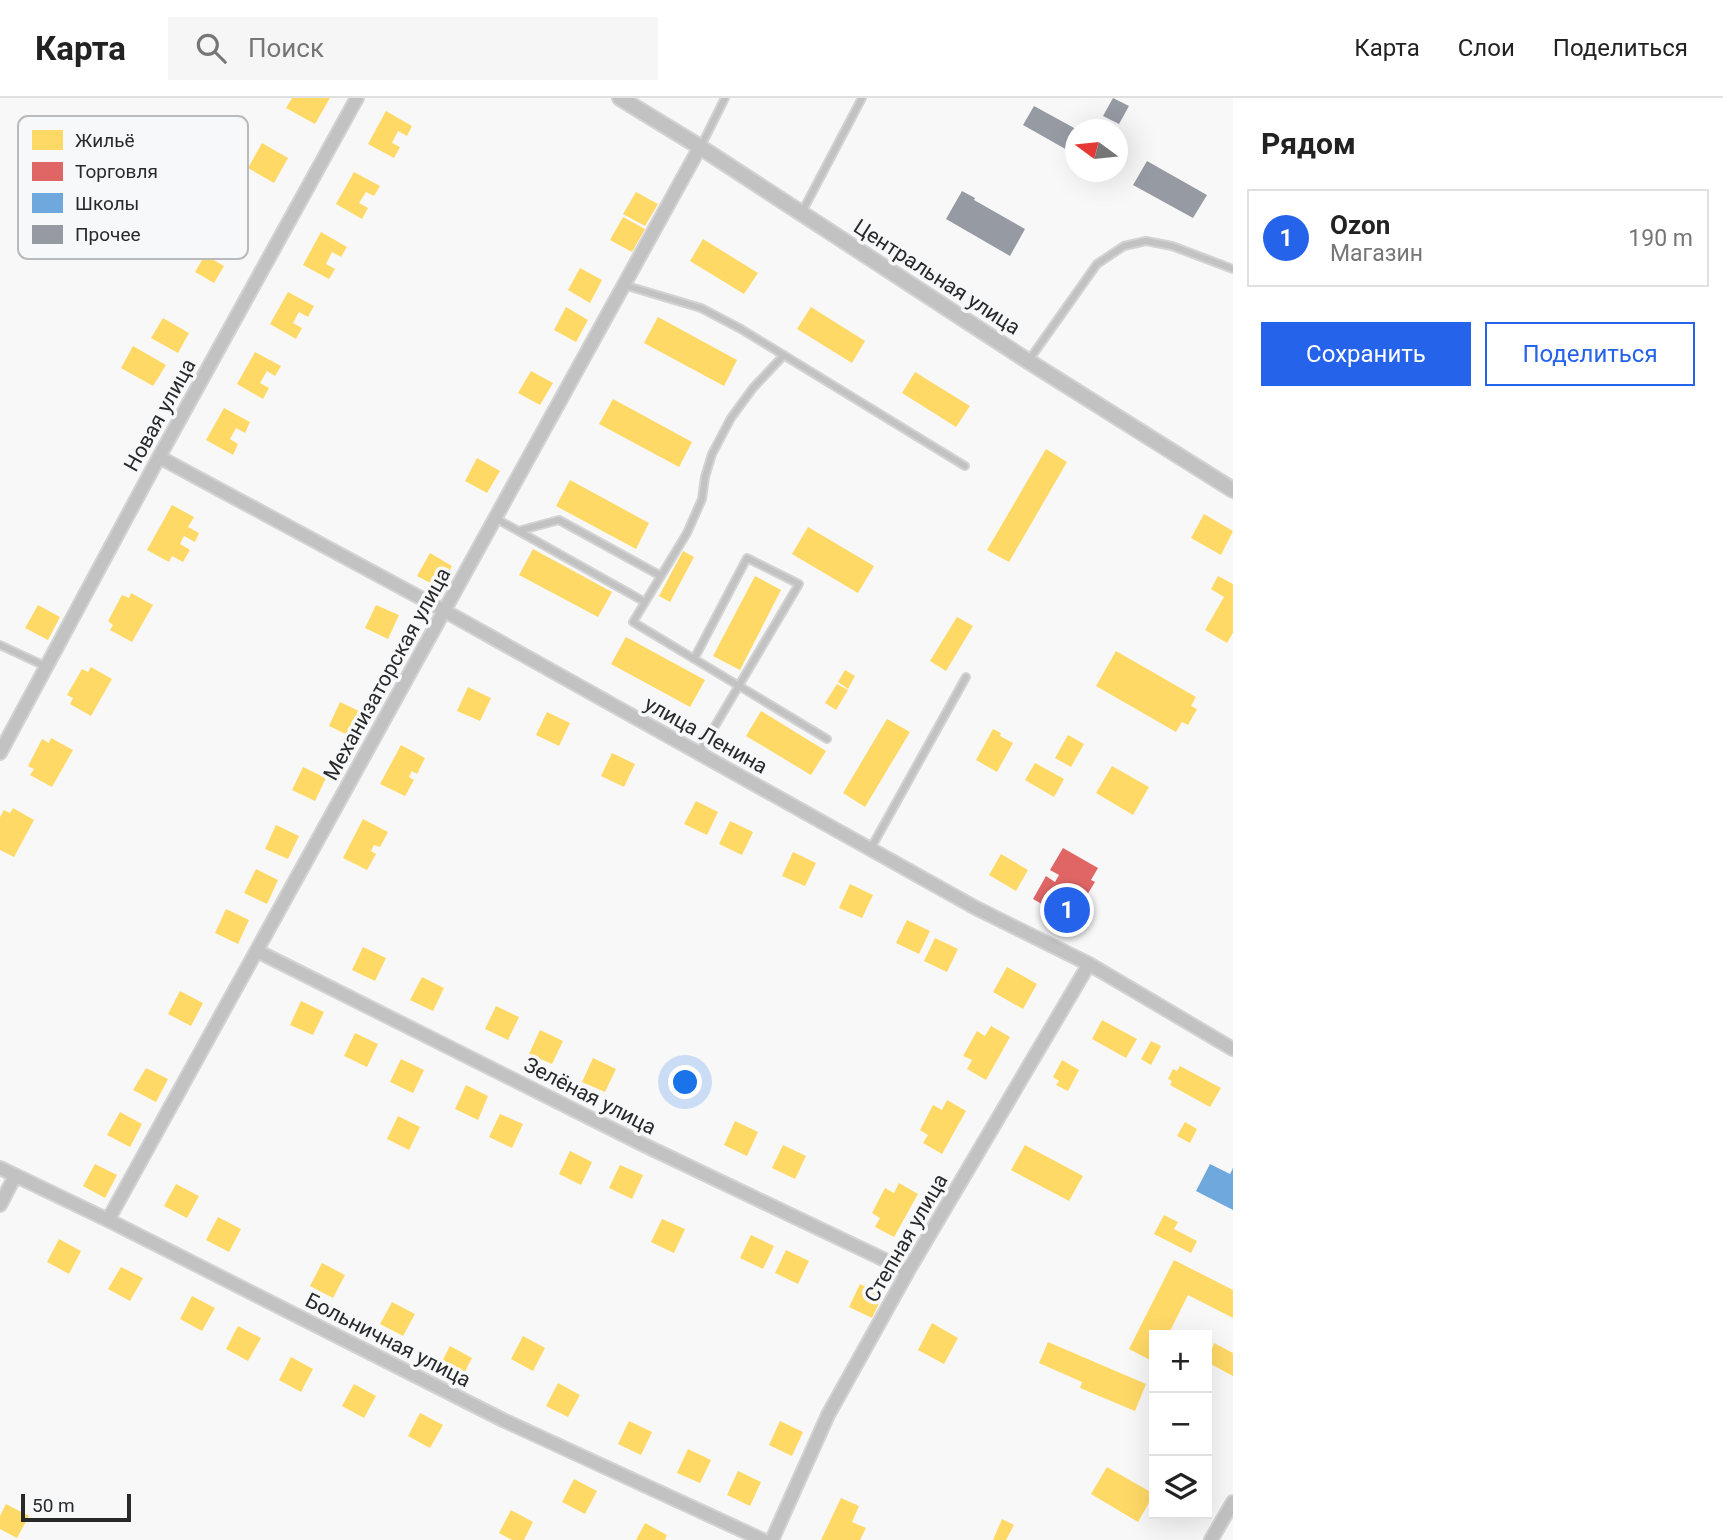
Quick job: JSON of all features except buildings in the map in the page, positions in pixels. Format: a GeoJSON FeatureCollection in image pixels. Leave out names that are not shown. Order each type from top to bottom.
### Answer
{"type":"FeatureCollection","features":[{"type":"Feature","properties":{"kind":"street","name":"Новая улица"},"geometry":{"type":"LineString","coordinates":[[0,753],[357,98]]}},
{"type":"Feature","properties":{"kind":"street","name":"Центральная улица"},"geometry":{"type":"LineString","coordinates":[[620,98],[700,147],[1028,361],[1233,489]]}},
{"type":"Feature","properties":{"kind":"street","name":"Механизаторская улица"},"geometry":{"type":"LineString","coordinates":[[108,1220],[700,147]]}},
{"type":"Feature","properties":{"kind":"street","name":"улица Ленина"},"geometry":{"type":"LineString","coordinates":[[159,457],[443,610],[974,907],[1089,964],[1233,1049]]}},
{"type":"Feature","properties":{"kind":"street","name":"Зелёная улица"},"geometry":{"type":"LineString","coordinates":[[257,951],[644,1144],[908,1271]]}},
{"type":"Feature","properties":{"kind":"street","name":"Степная улица"},"geometry":{"type":"LineString","coordinates":[[772,1540],[828,1415],[908,1271],[1089,964]]}},
{"type":"Feature","properties":{"kind":"street","name":"Больничная улица"},"geometry":{"type":"LineString","coordinates":[[0,1168],[503,1420],[763,1540]]}},
{"type":"Feature","properties":{"kind":"street"},"geometry":{"type":"LineString","coordinates":[[0,1205],[15,1176]]}},
{"type":"Feature","properties":{"kind":"street"},"geometry":{"type":"LineString","coordinates":[[1211,1540],[1233,1502]]}},
{"type":"Feature","properties":{"kind":"lane"},"geometry":{"type":"LineString","coordinates":[[700,147],[725,98]]}},
{"type":"Feature","properties":{"kind":"lane"},"geometry":{"type":"LineString","coordinates":[[802,214],[862,98]]}},
{"type":"Feature","properties":{"kind":"lane"},"geometry":{"type":"LineString","coordinates":[[1028,361],[1097,264],[1124,246],[1146,241],[1159,243],[1233,269]]}},
{"type":"Feature","properties":{"kind":"lane"},"geometry":{"type":"LineString","coordinates":[[624,285],[701,308],[741,329],[965,466]]}},
{"type":"Feature","properties":{"kind":"lane"},"geometry":{"type":"LineString","coordinates":[[784,355],[753,388],[731,418],[712,454],[702,499],[692,522],[633,622],[827,738]]}},
{"type":"Feature","properties":{"kind":"lane"},"geometry":{"type":"LineString","coordinates":[[495,518],[645,602]]}},
{"type":"Feature","properties":{"kind":"lane"},"geometry":{"type":"LineString","coordinates":[[518,531],[559,520],[661,576]]}},
{"type":"Feature","properties":{"kind":"lane"},"geometry":{"type":"LineString","coordinates":[[694,659],[747,558],[799,584],[699,753]]}},
{"type":"Feature","properties":{"kind":"lane"},"geometry":{"type":"LineString","coordinates":[[0,645],[47,667]]}},
{"type":"Feature","properties":{"kind":"lane"},"geometry":{"type":"LineString","coordinates":[[871,848],[966,677]]}},
{"type":"Feature","properties":{"kind":"place","name":"Ozon"},"geometry":{"type":"Point","coordinates":[1067,910]}}]}
